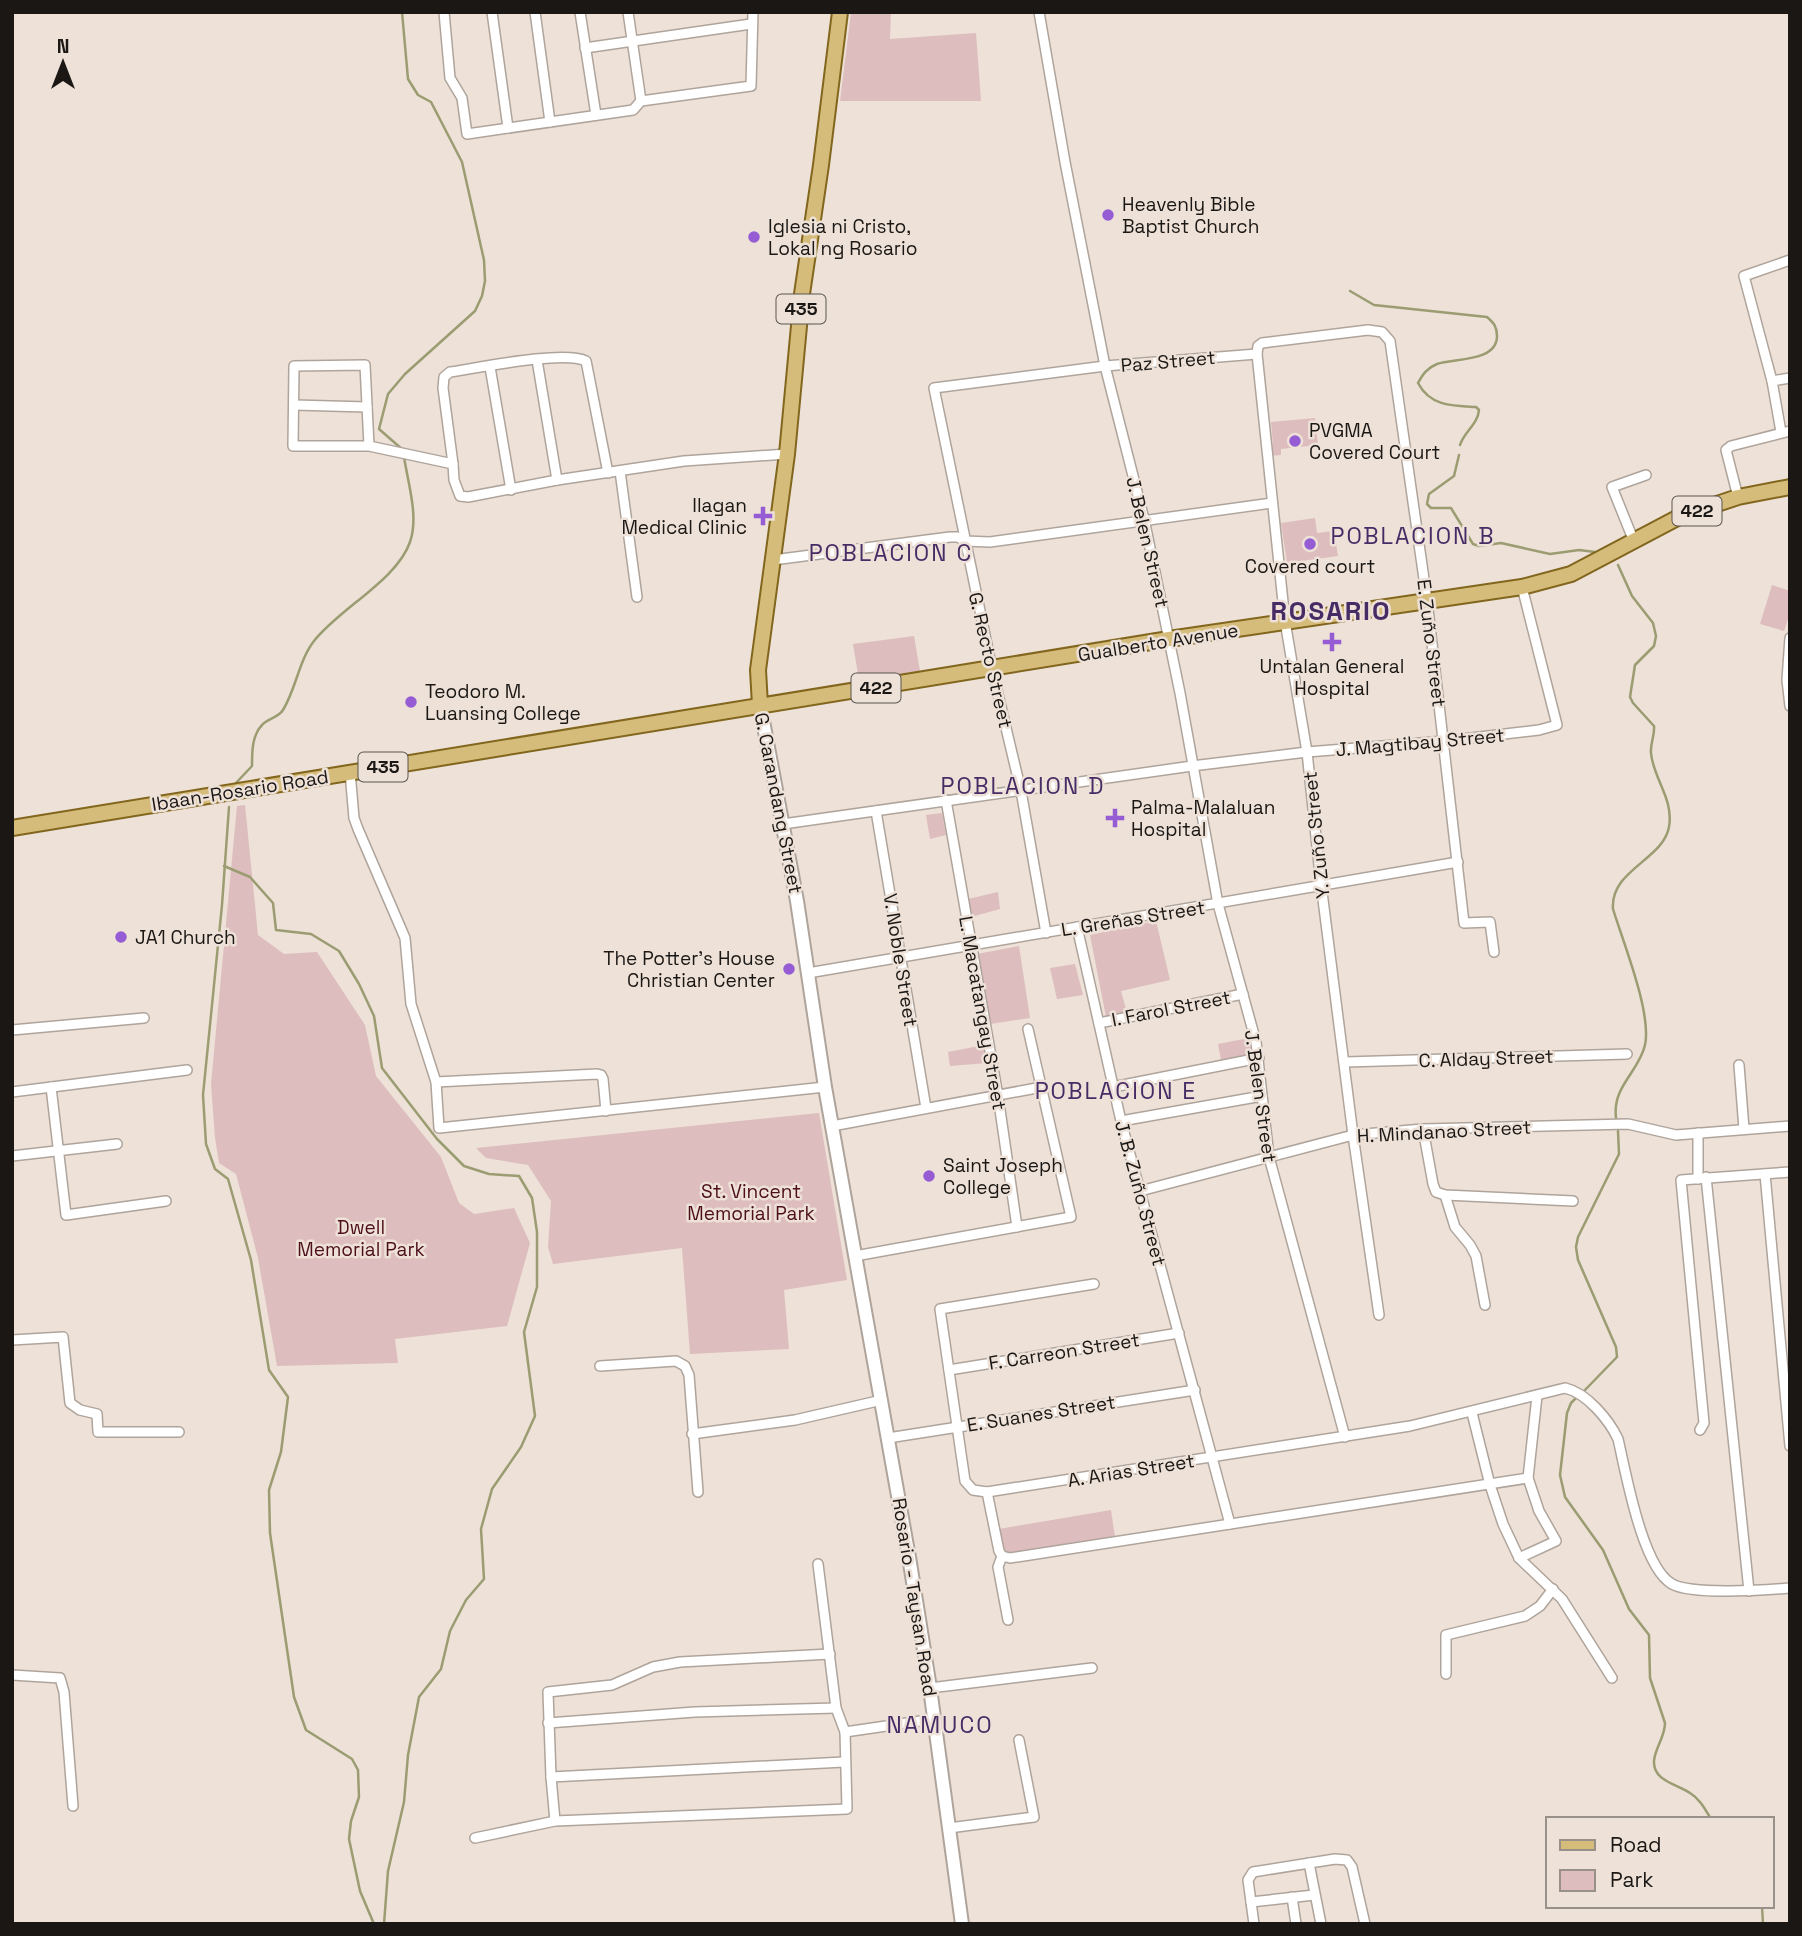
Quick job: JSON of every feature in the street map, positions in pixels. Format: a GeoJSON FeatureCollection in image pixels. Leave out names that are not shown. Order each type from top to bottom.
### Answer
{"type":"FeatureCollection","features":[{"type":"Feature","properties":{"kind":"main road","name":"G. Carandang Street"},"geometry":{"type":"LineString","coordinates":[[839,12],[802,294],[788,454],[758,670],[760,705],[783,824],[825,1087],[888,1438]]}},
{"type":"Feature","properties":{"kind":"main road","name":"Gualberto Avenue"},"geometry":{"type":"LineString","coordinates":[[551,740],[1169,639],[1522,587],[1571,574],[1681,516],[1738,497],[1790,487]]}},
{"type":"Feature","properties":{"kind":"main road","name":"Ibaan-Rosario Road"},"geometry":{"type":"LineString","coordinates":[[12,828],[551,740]]}},
{"type":"Feature","properties":{"kind":"main road","name":"Rosario - Taysan Road"},"geometry":{"type":"LineString","coordinates":[[888,1438],[930,1688],[962,1924]]}},
{"type":"Feature","properties":{"kind":"street"},"geometry":{"type":"LineString","coordinates":[[443,12],[450,78],[462,99],[467,134],[633,110],[641,101],[751,86],[753,12]]}},
{"type":"Feature","properties":{"kind":"street"},"geometry":{"type":"LineString","coordinates":[[492,12],[508,128]]}},
{"type":"Feature","properties":{"kind":"street"},"geometry":{"type":"LineString","coordinates":[[535,12],[550,122]]}},
{"type":"Feature","properties":{"kind":"street"},"geometry":{"type":"LineString","coordinates":[[580,12],[596,115]]}},
{"type":"Feature","properties":{"kind":"street"},"geometry":{"type":"LineString","coordinates":[[628,12],[641,101]]}},
{"type":"Feature","properties":{"kind":"street","name":"J. Belen Street"},"geometry":{"type":"LineString","coordinates":[[1039,12],[1105,366],[1144,519],[1218,904],[1259,1059],[1269,1157],[1345,1437]]}},
{"type":"Feature","properties":{"kind":"street"},"geometry":{"type":"LineString","coordinates":[[585,48],[751,24]]}},
{"type":"Feature","properties":{"kind":"street"},"geometry":{"type":"LineString","coordinates":[[1738,497],[1726,450],[1731,446],[1786,431],[1744,276],[1790,260]]}},
{"type":"Feature","properties":{"kind":"street","name":"Paz Street"},"geometry":{"type":"LineString","coordinates":[[934,388],[1105,366],[1257,354],[1258,346],[1262,343],[1368,330],[1382,332],[1390,341]]}},
{"type":"Feature","properties":{"kind":"street","name":"E. Zuño Street"},"geometry":{"type":"LineString","coordinates":[[1390,341],[1445,741],[1464,923],[1490,922],[1494,952]]}},
{"type":"Feature","properties":{"kind":"street","name":"Y. Zuño Street"},"geometry":{"type":"LineString","coordinates":[[1257,354],[1285,621],[1307,752],[1353,1135],[1379,1315]]}},
{"type":"Feature","properties":{"kind":"street"},"geometry":{"type":"LineString","coordinates":[[608,473],[586,361],[579,358],[537,360],[450,372],[444,377],[454,480],[460,496],[468,497],[557,480],[608,473],[698,460],[788,454]]}},
{"type":"Feature","properties":{"kind":"street"},"geometry":{"type":"LineString","coordinates":[[537,360],[557,480]]}},
{"type":"Feature","properties":{"kind":"street"},"geometry":{"type":"LineString","coordinates":[[369,446],[365,365],[294,366],[293,446],[369,446],[453,464]]}},
{"type":"Feature","properties":{"kind":"street"},"geometry":{"type":"LineString","coordinates":[[491,367],[511,490]]}},
{"type":"Feature","properties":{"kind":"street"},"geometry":{"type":"LineString","coordinates":[[1772,381],[1790,377]]}},
{"type":"Feature","properties":{"kind":"street","name":"G. Recto Street"},"geometry":{"type":"LineString","coordinates":[[934,388],[992,669],[1021,791],[1046,933]]}},
{"type":"Feature","properties":{"kind":"street"},"geometry":{"type":"LineString","coordinates":[[294,405],[367,407]]}},
{"type":"Feature","properties":{"kind":"street"},"geometry":{"type":"LineString","coordinates":[[620,471],[637,597]]}},
{"type":"Feature","properties":{"kind":"street"},"geometry":{"type":"LineString","coordinates":[[1633,540],[1612,487],[1646,475]]}},
{"type":"Feature","properties":{"kind":"street"},"geometry":{"type":"LineString","coordinates":[[773,560],[950,537],[965,541],[990,542],[1272,503]]}},
{"type":"Feature","properties":{"kind":"street","name":"J. Magtibay Street"},"geometry":{"type":"LineString","coordinates":[[783,824],[1192,766],[1307,752],[1445,741],[1557,725],[1522,587]]}},
{"type":"Feature","properties":{"kind":"street"},"geometry":{"type":"LineString","coordinates":[[1789,702],[1790,638]]}},
{"type":"Feature","properties":{"kind":"street"},"geometry":{"type":"LineString","coordinates":[[350,772],[354,818],[402,928],[411,1004],[436,1082],[439,1128],[825,1087]]}},
{"type":"Feature","properties":{"kind":"street","name":"L. Macatangay Street"},"geometry":{"type":"LineString","coordinates":[[946,800],[998,1096],[1017,1227]]}},
{"type":"Feature","properties":{"kind":"street","name":"V. Noble Street"},"geometry":{"type":"LineString","coordinates":[[876,811],[926,1108]]}},
{"type":"Feature","properties":{"kind":"street","name":"L. Greñas Street"},"geometry":{"type":"LineString","coordinates":[[808,973],[1458,862]]}},
{"type":"Feature","properties":{"kind":"street","name":"J. B. Zuño Street"},"geometry":{"type":"LineString","coordinates":[[1077,927],[1121,1121],[1230,1524]]}},
{"type":"Feature","properties":{"kind":"street","name":"I. Farol Street"},"geometry":{"type":"LineString","coordinates":[[1099,1023],[1243,994]]}},
{"type":"Feature","properties":{"kind":"street"},"geometry":{"type":"LineString","coordinates":[[12,1030],[144,1018]]}},
{"type":"Feature","properties":{"kind":"street"},"geometry":{"type":"LineString","coordinates":[[855,1256],[1071,1217],[1028,1028]]}},
{"type":"Feature","properties":{"kind":"street","name":"C. Alday Street"},"geometry":{"type":"LineString","coordinates":[[1345,1062],[1627,1054]]}},
{"type":"Feature","properties":{"kind":"street"},"geometry":{"type":"LineString","coordinates":[[1113,1087],[1259,1059]]}},
{"type":"Feature","properties":{"kind":"street"},"geometry":{"type":"LineString","coordinates":[[1739,1065],[1744,1129]]}},
{"type":"Feature","properties":{"kind":"street"},"geometry":{"type":"LineString","coordinates":[[12,1091],[187,1070]]}},
{"type":"Feature","properties":{"kind":"street"},"geometry":{"type":"LineString","coordinates":[[436,1082],[597,1074],[603,1079],[606,1111]]}},
{"type":"Feature","properties":{"kind":"street"},"geometry":{"type":"LineString","coordinates":[[51,1087],[66,1214],[166,1201]]}},
{"type":"Feature","properties":{"kind":"street"},"geometry":{"type":"LineString","coordinates":[[832,1126],[1042,1087]]}},
{"type":"Feature","properties":{"kind":"street"},"geometry":{"type":"LineString","coordinates":[[1121,1121],[1262,1096]]}},
{"type":"Feature","properties":{"kind":"street","name":"H. Mindanao Street"},"geometry":{"type":"LineString","coordinates":[[1140,1191],[1353,1135],[1423,1129],[1628,1124],[1676,1135],[1790,1126]]}},
{"type":"Feature","properties":{"kind":"street"},"geometry":{"type":"LineString","coordinates":[[1423,1129],[1436,1192],[1445,1195],[1573,1201]]}},
{"type":"Feature","properties":{"kind":"street"},"geometry":{"type":"LineString","coordinates":[[1698,1133],[1749,1591],[1790,1588]]}},
{"type":"Feature","properties":{"kind":"street"},"geometry":{"type":"LineString","coordinates":[[12,1156],[117,1144]]}},
{"type":"Feature","properties":{"kind":"street"},"geometry":{"type":"LineString","coordinates":[[1700,1430],[1704,1423],[1681,1180],[1790,1171]]}},
{"type":"Feature","properties":{"kind":"street"},"geometry":{"type":"LineString","coordinates":[[1765,1174],[1790,1446]]}},
{"type":"Feature","properties":{"kind":"street"},"geometry":{"type":"LineString","coordinates":[[1445,1195],[1455,1227],[1470,1244],[1476,1256],[1485,1305]]}},
{"type":"Feature","properties":{"kind":"street"},"geometry":{"type":"LineString","coordinates":[[1008,1620],[998,1567],[1002,1556],[987,1492],[973,1490],[965,1481],[940,1309],[1094,1283]]}},
{"type":"Feature","properties":{"kind":"street","name":"F. Carreon Street"},"geometry":{"type":"LineString","coordinates":[[949,1370],[1179,1333]]}},
{"type":"Feature","properties":{"kind":"street"},"geometry":{"type":"LineString","coordinates":[[12,1340],[63,1337],[70,1403],[80,1410],[97,1414],[98,1432],[179,1432]]}},
{"type":"Feature","properties":{"kind":"street"},"geometry":{"type":"LineString","coordinates":[[600,1366],[676,1361],[685,1366],[689,1375],[698,1492]]}},
{"type":"Feature","properties":{"kind":"street","name":"A. Arias Street"},"geometry":{"type":"LineString","coordinates":[[987,1492],[1410,1426],[1472,1413],[1559,1389],[1576,1391],[1612,1427],[1618,1439],[1645,1546],[1661,1576],[1672,1584],[1687,1588],[1749,1591]]}},
{"type":"Feature","properties":{"kind":"street","name":"E. Suanes Street"},"geometry":{"type":"LineString","coordinates":[[888,1438],[1195,1390]]}},
{"type":"Feature","properties":{"kind":"street"},"geometry":{"type":"LineString","coordinates":[[1519,1558],[1556,1541],[1539,1511],[1528,1478],[1537,1396]]}},
{"type":"Feature","properties":{"kind":"street"},"geometry":{"type":"LineString","coordinates":[[692,1434],[795,1420],[881,1400]]}},
{"type":"Feature","properties":{"kind":"street"},"geometry":{"type":"LineString","coordinates":[[1472,1413],[1490,1485],[1503,1524],[1519,1558],[1553,1589],[1612,1678]]}},
{"type":"Feature","properties":{"kind":"street"},"geometry":{"type":"LineString","coordinates":[[1002,1556],[1010,1558],[1528,1478]]}},
{"type":"Feature","properties":{"kind":"street"},"geometry":{"type":"LineString","coordinates":[[475,1838],[555,1821],[847,1810],[845,1732],[836,1707],[818,1564]]}},
{"type":"Feature","properties":{"kind":"street"},"geometry":{"type":"LineString","coordinates":[[1446,1674],[1446,1634],[1525,1616],[1540,1605],[1553,1589]]}},
{"type":"Feature","properties":{"kind":"street"},"geometry":{"type":"LineString","coordinates":[[555,1821],[548,1692],[612,1685],[653,1667],[680,1662],[830,1654]]}},
{"type":"Feature","properties":{"kind":"street"},"geometry":{"type":"LineString","coordinates":[[930,1688],[1092,1668]]}},
{"type":"Feature","properties":{"kind":"street"},"geometry":{"type":"LineString","coordinates":[[12,1675],[60,1678],[64,1692],[73,1806]]}},
{"type":"Feature","properties":{"kind":"street"},"geometry":{"type":"LineString","coordinates":[[548,1723],[695,1712],[836,1707]]}},
{"type":"Feature","properties":{"kind":"street"},"geometry":{"type":"LineString","coordinates":[[845,1732],[934,1719]]}},
{"type":"Feature","properties":{"kind":"street"},"geometry":{"type":"LineString","coordinates":[[949,1828],[1034,1817],[1019,1740]]}},
{"type":"Feature","properties":{"kind":"street"},"geometry":{"type":"LineString","coordinates":[[551,1777],[844,1762]]}},
{"type":"Feature","properties":{"kind":"street"},"geometry":{"type":"LineString","coordinates":[[1254,1924],[1248,1880],[1253,1872],[1335,1859],[1347,1860],[1353,1867],[1365,1924]]}},
{"type":"Feature","properties":{"kind":"street"},"geometry":{"type":"LineString","coordinates":[[1309,1863],[1321,1924]]}},
{"type":"Feature","properties":{"kind":"street"},"geometry":{"type":"LineString","coordinates":[[1251,1902],[1314,1895]]}},
{"type":"Feature","properties":{"kind":"street"},"geometry":{"type":"LineString","coordinates":[[1292,1897],[1296,1924]]}},
{"type":"Feature","properties":{"kind":"green space"},"geometry":{"type":"Polygon","coordinates":[[[851,12],[891,12],[890,39],[976,33],[981,101],[840,101],[851,12]]]}},
{"type":"Feature","properties":{"kind":"green space","name":"PVGMA Covered Court"},"geometry":{"type":"Polygon","coordinates":[[[1315,418],[1318,445],[1281,449],[1281,455],[1270,456],[1269,446],[1273,445],[1271,422],[1315,418]]]}},
{"type":"Feature","properties":{"kind":"green space","name":"Covered court"},"geometry":{"type":"Polygon","coordinates":[[[1315,518],[1317,533],[1334,531],[1338,556],[1287,563],[1281,523],[1315,518]]]}},
{"type":"Feature","properties":{"kind":"green space"},"geometry":{"type":"Polygon","coordinates":[[[1772,585],[1790,591],[1790,613],[1784,631],[1760,624],[1772,585]]]}},
{"type":"Feature","properties":{"kind":"green space"},"geometry":{"type":"Polygon","coordinates":[[[914,636],[920,671],[859,680],[853,644],[914,636]]]}},
{"type":"Feature","properties":{"kind":"green space","name":"Dwell Memorial Park"},"geometry":{"type":"Polygon","coordinates":[[[245,805],[258,935],[284,954],[317,952],[365,1025],[376,1076],[441,1157],[459,1203],[474,1214],[514,1208],[530,1243],[507,1326],[395,1339],[398,1363],[277,1366],[258,1258],[236,1174],[219,1163],[211,1084],[237,806],[245,805]]]}},
{"type":"Feature","properties":{"kind":"green space"},"geometry":{"type":"Polygon","coordinates":[[[942,813],[946,835],[930,839],[926,815],[942,813]]]}},
{"type":"Feature","properties":{"kind":"green space"},"geometry":{"type":"Polygon","coordinates":[[[998,892],[1000,909],[971,917],[968,899],[998,892]]]}},
{"type":"Feature","properties":{"kind":"green space"},"geometry":{"type":"Polygon","coordinates":[[[1156,921],[1170,980],[1121,991],[1127,1013],[1106,1017],[1090,935],[1156,921]]]}},
{"type":"Feature","properties":{"kind":"green space"},"geometry":{"type":"Polygon","coordinates":[[[1019,946],[1030,1018],[990,1024],[977,954],[1019,946]]]}},
{"type":"Feature","properties":{"kind":"green space"},"geometry":{"type":"Polygon","coordinates":[[[1075,964],[1083,995],[1057,999],[1050,968],[1075,964]]]}},
{"type":"Feature","properties":{"kind":"green space"},"geometry":{"type":"Polygon","coordinates":[[[1249,1038],[1252,1055],[1221,1060],[1218,1044],[1249,1038]]]}},
{"type":"Feature","properties":{"kind":"green space"},"geometry":{"type":"Polygon","coordinates":[[[984,1045],[987,1063],[950,1066],[948,1052],[984,1045]]]}},
{"type":"Feature","properties":{"kind":"green space","name":"St. Vincent Memorial Park"},"geometry":{"type":"Polygon","coordinates":[[[819,1113],[847,1280],[784,1290],[789,1349],[690,1354],[682,1248],[553,1264],[548,1247],[551,1201],[528,1165],[486,1158],[476,1148],[819,1113]]]}},
{"type":"Feature","properties":{"kind":"green space"},"geometry":{"type":"Polygon","coordinates":[[[1111,1510],[1115,1537],[1011,1554],[1003,1550],[999,1529],[1111,1510]]]}},
{"type":"Feature","properties":{"kind":"waterway"},"geometry":{"type":"LineString","coordinates":[[402,12],[408,79],[418,95],[431,102],[462,162],[484,260],[485,281],[475,311],[405,374],[388,394],[379,429],[403,450]]}},
{"type":"Feature","properties":{"kind":"waterway"},"geometry":{"type":"LineString","coordinates":[[1350,291],[1374,305],[1487,317],[1493,323],[1497,336],[1490,350],[1474,358],[1437,364],[1431,367],[1418,383],[1423,391],[1435,400],[1450,405],[1476,407],[1479,410],[1476,420],[1460,445]]}},
{"type":"Feature","properties":{"kind":"waterway"},"geometry":{"type":"LineString","coordinates":[[1459,455],[1454,476],[1429,494],[1427,504],[1431,508],[1451,508],[1473,544],[1479,546],[1501,543],[1550,554],[1579,550],[1595,552]]}},
{"type":"Feature","properties":{"kind":"waterway"},"geometry":{"type":"LineString","coordinates":[[235,784],[252,766],[253,744],[259,729],[283,710],[314,641],[381,581],[403,556],[410,542],[413,522],[404,457]]}},
{"type":"Feature","properties":{"kind":"waterway"},"geometry":{"type":"LineString","coordinates":[[1616,1118],[1618,1097],[1642,1055],[1646,1031],[1641,997],[1613,909],[1614,896],[1620,884],[1665,838],[1670,817],[1653,762],[1651,750],[1654,726],[1630,697],[1635,665],[1654,646],[1656,636],[1653,623],[1632,596],[1618,565]]}},
{"type":"Feature","properties":{"kind":"waterway"},"geometry":{"type":"LineString","coordinates":[[229,807],[203,1095],[206,1144],[215,1169],[228,1179],[251,1260],[269,1370],[288,1397],[281,1452],[269,1490],[270,1533],[294,1697],[306,1730],[352,1759],[358,1770],[359,1797],[351,1821],[349,1839],[360,1891],[374,1924]]}},
{"type":"Feature","properties":{"kind":"waterway"},"geometry":{"type":"LineString","coordinates":[[224,866],[250,877],[273,903],[276,930],[311,934],[339,951],[374,1016],[382,1068],[437,1139],[464,1166],[489,1174],[519,1176],[532,1198],[537,1232],[537,1287],[524,1332],[535,1416],[521,1447],[492,1489],[481,1529],[484,1579],[466,1600],[450,1631],[441,1669],[419,1697],[408,1755],[404,1802],[388,1871],[384,1924]]}},
{"type":"Feature","properties":{"kind":"waterway"},"geometry":{"type":"LineString","coordinates":[[1584,1391],[1617,1357],[1616,1347],[1578,1260],[1576,1247],[1578,1237],[1619,1154],[1618,1131]]}},
{"type":"Feature","properties":{"kind":"waterway"},"geometry":{"type":"LineString","coordinates":[[1577,1397],[1567,1413],[1560,1475],[1565,1497],[1603,1550],[1629,1609],[1649,1635],[1650,1678],[1665,1723],[1654,1761],[1657,1773],[1697,1798],[1710,1817]]}},
{"type":"Feature","properties":{"kind":"waterway"},"geometry":{"type":"LineString","coordinates":[[1762,1908],[1763,1924]]}},
{"type":"Feature","properties":{"kind":"place","name":"Heavenly Bible Baptist Church"},"geometry":{"type":"Point","coordinates":[1108,215]}},
{"type":"Feature","properties":{"kind":"place","name":"Iglesia ni Cristo, Lokal ng Rosario"},"geometry":{"type":"Point","coordinates":[754,237]}},
{"type":"Feature","properties":{"kind":"place","name":"PVGMA Covered Court"},"geometry":{"type":"Point","coordinates":[1295,441]}},
{"type":"Feature","properties":{"kind":"place","name":"Ilagan Medical Clinic"},"geometry":{"type":"Point","coordinates":[763,516]}},
{"type":"Feature","properties":{"kind":"place","name":"Covered court"},"geometry":{"type":"Point","coordinates":[1310,544]}},
{"type":"Feature","properties":{"kind":"place","name":"Untalan General Hospital"},"geometry":{"type":"Point","coordinates":[1332,642]}},
{"type":"Feature","properties":{"kind":"place","name":"Teodoro M. Luansing College"},"geometry":{"type":"Point","coordinates":[411,702]}},
{"type":"Feature","properties":{"kind":"place","name":"Palma-Malaluan Hospital"},"geometry":{"type":"Point","coordinates":[1115,818]}},
{"type":"Feature","properties":{"kind":"place","name":"JA1 Church"},"geometry":{"type":"Point","coordinates":[121,937]}},
{"type":"Feature","properties":{"kind":"place","name":"The Potter's House Christian Center"},"geometry":{"type":"Point","coordinates":[789,969]}},
{"type":"Feature","properties":{"kind":"place","name":"Saint Joseph College"},"geometry":{"type":"Point","coordinates":[929,1176]}},
{"type":"Feature","properties":{"kind":"district","name":"POBLACION B"},"geometry":{"type":"Point","coordinates":[1413,536]}},
{"type":"Feature","properties":{"kind":"district","name":"POBLACION C"},"geometry":{"type":"Point","coordinates":[891,553]}},
{"type":"Feature","properties":{"kind":"district","name":"ROSARIO"},"geometry":{"type":"Point","coordinates":[1331,611]}},
{"type":"Feature","properties":{"kind":"district","name":"POBLACION D"},"geometry":{"type":"Point","coordinates":[1023,786]}},
{"type":"Feature","properties":{"kind":"district","name":"POBLACION E"},"geometry":{"type":"Point","coordinates":[1116,1091]}},
{"type":"Feature","properties":{"kind":"district","name":"NAMUCO"},"geometry":{"type":"Point","coordinates":[940,1725]}}]}
